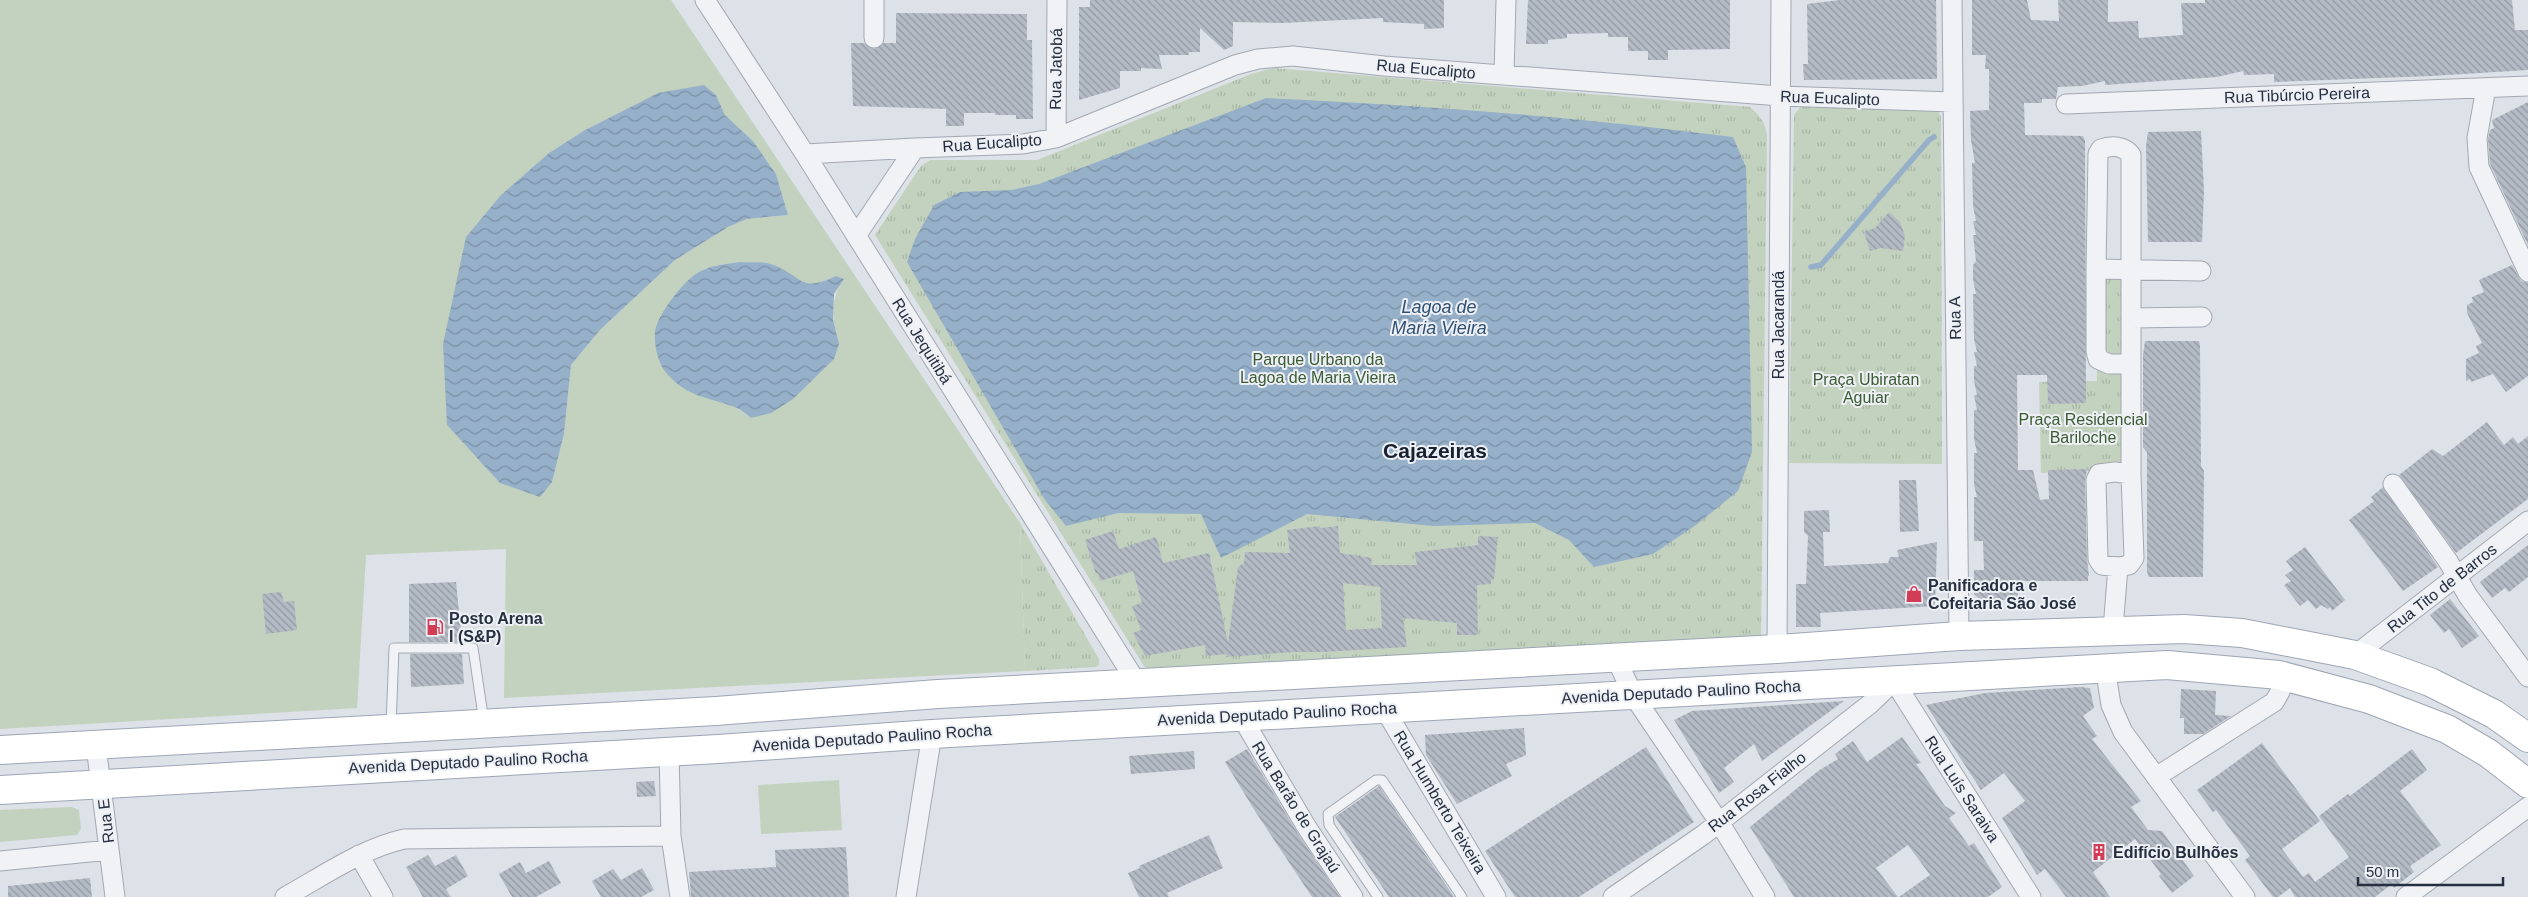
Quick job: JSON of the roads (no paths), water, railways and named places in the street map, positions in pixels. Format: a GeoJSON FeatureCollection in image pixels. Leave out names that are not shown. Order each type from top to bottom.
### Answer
{"type":"FeatureCollection","features":[{"type":"Feature","properties":{"kind":"main road"},"geometry":{"type":"LineString","coordinates":[[0,750],[716,711],[938,694],[1137,682],[1616,658],[1959,636],[2113,629],[2184,629],[2242,633],[2355,655],[2430,682],[2494,714],[2528,738]]}},
{"type":"Feature","properties":{"kind":"main road","name":"Avenida Deputado Paulino Rocha"},"geometry":{"type":"LineString","coordinates":[[0,790],[1241,716],[2105,667],[2168,666],[2279,675],[2369,699],[2447,729],[2488,753],[2528,784]]}},
{"type":"Feature","properties":{"kind":"main road"},"geometry":{"type":"LineString","coordinates":[[932,734],[938,694]]}},
{"type":"Feature","properties":{"kind":"street","name":"Rua Jequitibá"},"geometry":{"type":"LineString","coordinates":[[705,0],[805,154],[1137,682]]}},
{"type":"Feature","properties":{"kind":"street"},"geometry":{"type":"LineString","coordinates":[[874,0],[874,38]]}},
{"type":"Feature","properties":{"kind":"street","name":"Rua Jatobá"},"geometry":{"type":"LineString","coordinates":[[1056,138],[1057,0]]}},
{"type":"Feature","properties":{"kind":"street"},"geometry":{"type":"LineString","coordinates":[[1504,75],[1506,0]]}},
{"type":"Feature","properties":{"kind":"street","name":"Rua Jacarandá"},"geometry":{"type":"LineString","coordinates":[[1776,649],[1781,0]]}},
{"type":"Feature","properties":{"kind":"street","name":"Rua A"},"geometry":{"type":"LineString","coordinates":[[1952,0],[1959,636]]}},
{"type":"Feature","properties":{"kind":"street","name":"Rua Eucalipto"},"geometry":{"type":"LineString","coordinates":[[805,154],[1023,144],[1056,138],[1235,64],[1258,59],[1293,56],[1504,75],[1781,96],[1952,102]]}},
{"type":"Feature","properties":{"kind":"street","name":"Rua Tibúrcio Pereira"},"geometry":{"type":"LineString","coordinates":[[2066,104],[2528,86]]}},
{"type":"Feature","properties":{"kind":"street"},"geometry":{"type":"LineString","coordinates":[[2486,88],[2477,138],[2479,167],[2528,272]]}},
{"type":"Feature","properties":{"kind":"street"},"geometry":{"type":"LineString","coordinates":[[2131,364],[2109,364],[2098,359],[2096,351],[2098,154],[2101,149],[2117,147],[2126,149],[2131,155],[2131,270],[2131,318],[2131,364],[2131,474],[2134,558],[2127,566],[2102,565],[2098,559],[2096,480],[2100,474],[2131,474]]}},
{"type":"Feature","properties":{"kind":"street"},"geometry":{"type":"LineString","coordinates":[[856,236],[916,148]]}},
{"type":"Feature","properties":{"kind":"street"},"geometry":{"type":"LineString","coordinates":[[2096,269],[2201,271]]}},
{"type":"Feature","properties":{"kind":"street"},"geometry":{"type":"LineString","coordinates":[[2131,318],[2202,317]]}},
{"type":"Feature","properties":{"kind":"street"},"geometry":{"type":"LineString","coordinates":[[2393,484],[2448,561],[2455,577],[2528,677]]}},
{"type":"Feature","properties":{"kind":"street","name":"Rua Tito de Barros"},"geometry":{"type":"LineString","coordinates":[[2355,655],[2528,522]]}},
{"type":"Feature","properties":{"kind":"street"},"geometry":{"type":"LineString","coordinates":[[2113,629],[2118,567]]}},
{"type":"Feature","properties":{"kind":"street"},"geometry":{"type":"LineString","coordinates":[[1616,658],[1633,695],[1719,822],[1765,897]]}},
{"type":"Feature","properties":{"kind":"street"},"geometry":{"type":"LineString","coordinates":[[2105,667],[2111,705],[2124,732],[2244,897]]}},
{"type":"Feature","properties":{"kind":"street"},"geometry":{"type":"LineString","coordinates":[[2156,778],[2274,702],[2281,691],[2283,683],[2279,675]]}},
{"type":"Feature","properties":{"kind":"street","name":"Rua Rosa Fialho"},"geometry":{"type":"LineString","coordinates":[[1613,897],[1719,822],[1870,704],[1894,680]]}},
{"type":"Feature","properties":{"kind":"street","name":"Rua Luís Saraiva"},"geometry":{"type":"LineString","coordinates":[[1894,680],[2031,897]]}},
{"type":"Feature","properties":{"kind":"street","name":"Rua Humberto Teixeira"},"geometry":{"type":"LineString","coordinates":[[1384,708],[1496,897]]}},
{"type":"Feature","properties":{"kind":"street","name":"Rua Barão de Grajaú"},"geometry":{"type":"LineString","coordinates":[[1241,716],[1306,826],[1353,897]]}},
{"type":"Feature","properties":{"kind":"street"},"geometry":{"type":"LineString","coordinates":[[906,897],[932,734]]}},
{"type":"Feature","properties":{"kind":"street","name":"Rua E"},"geometry":{"type":"LineString","coordinates":[[96,746],[115,897]]}},
{"type":"Feature","properties":{"kind":"street"},"geometry":{"type":"LineString","coordinates":[[669,751],[671,836],[680,897]]}},
{"type":"Feature","properties":{"kind":"street"},"geometry":{"type":"LineString","coordinates":[[2406,897],[2528,807]]}},
{"type":"Feature","properties":{"kind":"street"},"geometry":{"type":"LineString","coordinates":[[285,897],[359,855],[386,843],[404,839],[671,836]]}},
{"type":"Feature","properties":{"kind":"street"},"geometry":{"type":"LineString","coordinates":[[0,860],[109,850]]}},
{"type":"Feature","properties":{"kind":"street"},"geometry":{"type":"LineString","coordinates":[[359,855],[383,897]]}},
{"type":"Feature","properties":{"kind":"lane"},"geometry":{"type":"LineString","coordinates":[[391,729],[394,648],[473,648],[485,724]]}},
{"type":"Feature","properties":{"kind":"lane"},"geometry":{"type":"LineString","coordinates":[[1378,897],[1329,826],[1328,814],[1376,780],[1382,780],[1462,897]]}},
{"type":"Feature","properties":{"kind":"water"},"geometry":{"type":"Polygon","coordinates":[[[704,85],[716,95],[725,115],[753,141],[776,174],[788,215],[747,219],[728,227],[675,260],[600,330],[571,365],[564,434],[552,482],[540,497],[500,483],[447,425],[443,344],[466,237],[501,195],[549,153],[585,130],[658,93],[704,85]]]}},
{"type":"Feature","properties":{"kind":"water","name":"Lagoa de Maria Vieira"},"geometry":{"type":"Polygon","coordinates":[[[1266,98],[1500,113],[1617,123],[1733,137],[1746,167],[1752,452],[1738,491],[1696,525],[1653,554],[1594,567],[1569,540],[1535,523],[1433,526],[1307,514],[1221,558],[1201,514],[1118,513],[1066,526],[1045,500],[907,262],[915,239],[934,205],[960,192],[1012,190],[1039,184],[1266,98]]]}},
{"type":"Feature","properties":{"kind":"water"},"geometry":{"type":"Polygon","coordinates":[[[740,262],[771,264],[807,283],[824,281],[836,276],[844,279],[834,294],[833,319],[839,344],[834,359],[793,399],[771,413],[751,418],[735,407],[690,392],[675,382],[662,366],[657,355],[655,343],[655,332],[661,317],[672,299],[686,282],[699,272],[709,268],[740,262]]]}},
{"type":"Feature","properties":{"kind":"waterway"},"geometry":{"type":"LineString","coordinates":[[1811,267],[1821,265],[1929,140],[1934,137]]}},
{"type":"Feature","properties":{"kind":"place","name":"Panificadora e Cofeitaria São José"},"geometry":{"type":"Point","coordinates":[1914,594]}},
{"type":"Feature","properties":{"kind":"place","name":"Posto Arena I (S&P)"},"geometry":{"type":"Point","coordinates":[435,627]}},
{"type":"Feature","properties":{"kind":"place","name":"Edifício Bulhões"},"geometry":{"type":"Point","coordinates":[2099,852]}},
{"type":"Feature","properties":{"kind":"district","name":"Cajazeiras"},"geometry":{"type":"Point","coordinates":[1435,450]}},
{"type":"Feature","properties":{"kind":"park label","name":"Parque Urbano da Lagoa de Maria Vieira"},"geometry":{"type":"Point","coordinates":[1318,368]}},
{"type":"Feature","properties":{"kind":"park label","name":"Praça Ubiratan Aguiar"},"geometry":{"type":"Point","coordinates":[1866,388]}},
{"type":"Feature","properties":{"kind":"park label","name":"Praça Residencial Bariloche"},"geometry":{"type":"Point","coordinates":[2083,428]}}]}
